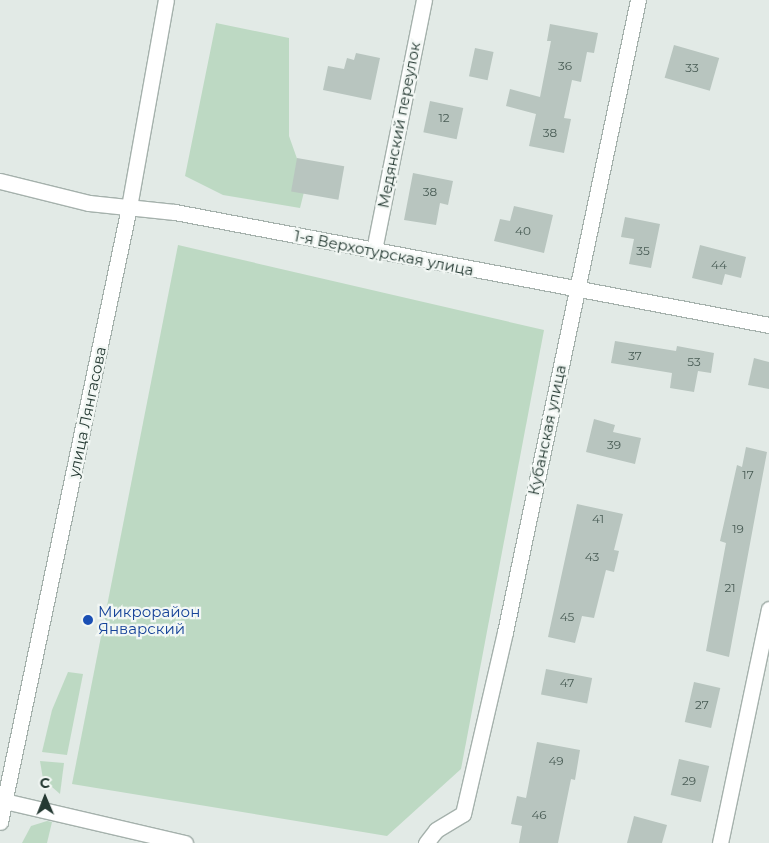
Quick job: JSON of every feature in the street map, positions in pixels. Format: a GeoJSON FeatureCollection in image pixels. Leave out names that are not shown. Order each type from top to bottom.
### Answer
{"type":"FeatureCollection","features":[{"type":"Feature","properties":{"kind":"street","name":"улица Лянгасова"},"geometry":{"type":"LineString","coordinates":[[0,822],[2,800],[129,207],[166,0]]}},
{"type":"Feature","properties":{"kind":"street","name":"Медянский переулок"},"geometry":{"type":"LineString","coordinates":[[374,250],[424,0]]}},
{"type":"Feature","properties":{"kind":"street","name":"Кубанская улица"},"geometry":{"type":"LineString","coordinates":[[426,843],[436,830],[463,814],[638,0]]}},
{"type":"Feature","properties":{"kind":"street","name":"1-я Верхотурская улица"},"geometry":{"type":"LineString","coordinates":[[0,181],[89,203],[175,212],[769,325]]}},
{"type":"Feature","properties":{"kind":"street"},"geometry":{"type":"LineString","coordinates":[[720,843],[769,609]]}},
{"type":"Feature","properties":{"kind":"street"},"geometry":{"type":"LineString","coordinates":[[2,800],[185,843]]}},
{"type":"Feature","properties":{"kind":"green space"},"geometry":{"type":"Polygon","coordinates":[[[216,23],[289,38],[289,136],[306,184],[300,208],[223,195],[185,176],[216,23]]]}},
{"type":"Feature","properties":{"kind":"green space"},"geometry":{"type":"Polygon","coordinates":[[[178,245],[544,330],[461,769],[387,836],[72,784],[178,245]]]}},
{"type":"Feature","properties":{"kind":"green space"},"geometry":{"type":"Polygon","coordinates":[[[68,672],[83,674],[67,755],[42,752],[52,710],[68,672]]]}},
{"type":"Feature","properties":{"kind":"green space"},"geometry":{"type":"Polygon","coordinates":[[[40,761],[64,763],[60,794],[43,779],[40,761]]]}},
{"type":"Feature","properties":{"kind":"green space"},"geometry":{"type":"Polygon","coordinates":[[[47,821],[52,822],[47,843],[22,843],[31,826],[47,821]]]}},
{"type":"Feature","properties":{"kind":"building"},"geometry":{"type":"Polygon","coordinates":[[[550,24],[598,33],[594,53],[587,52],[581,82],[572,80],[564,118],[571,119],[564,153],[529,146],[536,114],[506,106],[510,89],[540,97],[551,41],[547,41],[550,24]]]}},
{"type":"Feature","properties":{"kind":"building"},"geometry":{"type":"Polygon","coordinates":[[[674,45],[719,58],[710,91],[665,78],[674,45]]]}},
{"type":"Feature","properties":{"kind":"building"},"geometry":{"type":"Polygon","coordinates":[[[475,48],[494,52],[488,80],[469,76],[475,48]]]}},
{"type":"Feature","properties":{"kind":"building"},"geometry":{"type":"Polygon","coordinates":[[[356,53],[380,58],[371,100],[323,90],[328,66],[344,69],[347,58],[354,60],[356,53]]]}},
{"type":"Feature","properties":{"kind":"building"},"geometry":{"type":"Polygon","coordinates":[[[430,101],[463,108],[457,139],[423,132],[430,101]]]}},
{"type":"Feature","properties":{"kind":"building"},"geometry":{"type":"Polygon","coordinates":[[[297,158],[344,166],[338,200],[291,191],[297,158]]]}},
{"type":"Feature","properties":{"kind":"building"},"geometry":{"type":"Polygon","coordinates":[[[413,173],[453,181],[448,205],[440,203],[436,225],[404,220],[413,173]]]}},
{"type":"Feature","properties":{"kind":"building"},"geometry":{"type":"Polygon","coordinates":[[[514,206],[553,215],[544,253],[494,241],[500,219],[510,221],[514,206]]]}},
{"type":"Feature","properties":{"kind":"building"},"geometry":{"type":"Polygon","coordinates":[[[625,217],[660,224],[651,268],[629,264],[634,239],[621,237],[625,217]]]}},
{"type":"Feature","properties":{"kind":"building"},"geometry":{"type":"Polygon","coordinates":[[[700,245],[746,257],[741,278],[725,274],[722,285],[692,278],[700,245]]]}},
{"type":"Feature","properties":{"kind":"building"},"geometry":{"type":"Polygon","coordinates":[[[615,341],[676,351],[677,346],[714,353],[711,373],[698,371],[694,392],[670,388],[672,373],[611,363],[615,341]]]}},
{"type":"Feature","properties":{"kind":"building"},"geometry":{"type":"Polygon","coordinates":[[[754,358],[769,362],[769,389],[748,385],[754,358]]]}},
{"type":"Feature","properties":{"kind":"building"},"geometry":{"type":"Polygon","coordinates":[[[594,419],[615,425],[613,432],[641,438],[635,464],[586,452],[594,419]]]}},
{"type":"Feature","properties":{"kind":"building"},"geometry":{"type":"Polygon","coordinates":[[[746,447],[767,452],[729,657],[706,651],[726,543],[720,541],[737,465],[742,467],[746,447]]]}},
{"type":"Feature","properties":{"kind":"building"},"geometry":{"type":"Polygon","coordinates":[[[577,504],[623,514],[614,550],[619,551],[614,572],[606,570],[594,618],[582,616],[575,643],[548,637],[577,504]]]}},
{"type":"Feature","properties":{"kind":"building"},"geometry":{"type":"Polygon","coordinates":[[[546,669],[592,678],[587,703],[541,695],[546,669]]]}},
{"type":"Feature","properties":{"kind":"building"},"geometry":{"type":"Polygon","coordinates":[[[694,682],[720,688],[711,728],[685,722],[694,682]]]}},
{"type":"Feature","properties":{"kind":"building"},"geometry":{"type":"Polygon","coordinates":[[[537,742],[580,750],[575,780],[571,779],[558,843],[519,843],[522,826],[511,824],[517,796],[526,798],[537,742]]]}},
{"type":"Feature","properties":{"kind":"building"},"geometry":{"type":"Polygon","coordinates":[[[679,759],[709,766],[701,802],[671,795],[679,759]]]}},
{"type":"Feature","properties":{"kind":"building"},"geometry":{"type":"Polygon","coordinates":[[[634,816],[667,825],[662,843],[627,843],[634,816]]]}},
{"type":"Feature","properties":{"kind":"place","name":"Микрорайон Январский"},"geometry":{"type":"Point","coordinates":[88,620]}}]}
